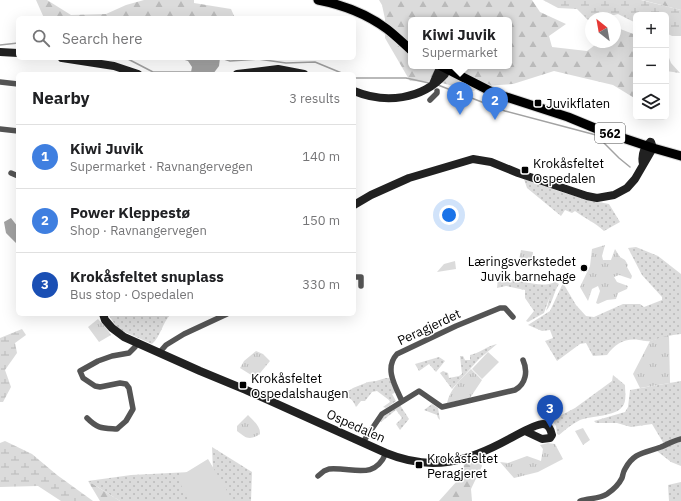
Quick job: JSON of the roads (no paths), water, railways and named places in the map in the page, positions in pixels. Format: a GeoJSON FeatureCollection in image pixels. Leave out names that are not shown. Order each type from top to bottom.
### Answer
{"type":"FeatureCollection","features":[{"type":"Feature","properties":{"kind":"main road"},"geometry":{"type":"LineString","coordinates":[[318,0],[356,11],[373,20],[408,44]]}},
{"type":"Feature","properties":{"kind":"main road"},"geometry":{"type":"LineString","coordinates":[[395,36],[408,47]]}},
{"type":"Feature","properties":{"kind":"main road","name":"562"},"geometry":{"type":"LineString","coordinates":[[440,69],[494,93],[568,117],[577,118],[681,156]]}},
{"type":"Feature","properties":{"kind":"main road","name":"562"},"geometry":{"type":"LineString","coordinates":[[650,145],[681,151]]}},
{"type":"Feature","properties":{"kind":"street"},"geometry":{"type":"LineString","coordinates":[[0,52],[16,53]]}},
{"type":"Feature","properties":{"kind":"street"},"geometry":{"type":"LineString","coordinates":[[75,60],[114,66],[132,72]]}},
{"type":"Feature","properties":{"kind":"street"},"geometry":{"type":"LineString","coordinates":[[253,72],[278,69],[294,72]]}},
{"type":"Feature","properties":{"kind":"street"},"geometry":{"type":"LineString","coordinates":[[430,100],[437,93],[435,87],[440,69]]}},
{"type":"Feature","properties":{"kind":"street"},"geometry":{"type":"LineString","coordinates":[[0,82],[16,84]]}},
{"type":"Feature","properties":{"kind":"street"},"geometry":{"type":"LineString","coordinates":[[356,92],[378,98],[396,98],[423,92],[435,87]]}},
{"type":"Feature","properties":{"kind":"street"},"geometry":{"type":"LineString","coordinates":[[0,129],[16,131]]}},
{"type":"Feature","properties":{"kind":"street"},"geometry":{"type":"LineString","coordinates":[[356,204],[371,195],[409,178],[470,160],[491,162],[518,173],[587,196],[597,198],[614,195],[623,191],[632,183],[643,164],[650,145]]}},
{"type":"Feature","properties":{"kind":"street"},"geometry":{"type":"LineString","coordinates":[[11,173],[16,175]]}},
{"type":"Feature","properties":{"kind":"street"},"geometry":{"type":"LineString","coordinates":[[356,276],[361,277],[361,286]]}},
{"type":"Feature","properties":{"kind":"street","name":"Peragjerdet"},"geometry":{"type":"LineString","coordinates":[[402,401],[390,372],[397,354],[456,326],[500,308],[506,308],[513,317]]}},
{"type":"Feature","properties":{"kind":"street","name":"Ospedalen"},"geometry":{"type":"LineString","coordinates":[[104,316],[112,328],[124,337],[386,453],[408,461],[421,463],[457,461],[479,454],[525,431]]}},
{"type":"Feature","properties":{"kind":"street"},"geometry":{"type":"LineString","coordinates":[[159,353],[166,345],[184,334],[223,316]]}},
{"type":"Feature","properties":{"kind":"street"},"geometry":{"type":"LineString","coordinates":[[87,418],[96,426],[103,429],[118,428],[126,420],[133,409],[129,388],[126,384],[120,383],[97,387],[83,378],[80,371],[98,361],[112,356],[130,353],[135,348],[137,343]]}},
{"type":"Feature","properties":{"kind":"street"},"geometry":{"type":"LineString","coordinates":[[362,442],[382,414],[419,391],[442,407],[513,391],[520,386],[526,375],[523,360]]}},
{"type":"Feature","properties":{"kind":"street"},"geometry":{"type":"LineString","coordinates":[[580,501],[601,497],[611,491],[619,482],[624,470],[636,456],[643,452],[681,439]]}},
{"type":"Feature","properties":{"kind":"street"},"geometry":{"type":"LineString","coordinates":[[318,476],[329,469],[361,471],[372,470],[379,465],[386,453]]}},
{"type":"Feature","properties":{"kind":"waterway"},"geometry":{"type":"LineString","coordinates":[[0,45],[16,43]]}},
{"type":"Feature","properties":{"kind":"waterway"},"geometry":{"type":"LineString","coordinates":[[130,60],[153,72]]}},
{"type":"Feature","properties":{"kind":"waterway"},"geometry":{"type":"LineString","coordinates":[[227,60],[244,60]]}},
{"type":"Feature","properties":{"kind":"waterway"},"geometry":{"type":"LineString","coordinates":[[265,60],[286,63],[315,62],[339,72]]}},
{"type":"Feature","properties":{"kind":"waterway"},"geometry":{"type":"LineString","coordinates":[[153,72],[191,72]]}},
{"type":"Feature","properties":{"kind":"waterway"},"geometry":{"type":"LineString","coordinates":[[356,78],[406,78],[429,83]]}},
{"type":"Feature","properties":{"kind":"waterway"},"geometry":{"type":"LineString","coordinates":[[438,85],[505,111],[596,135],[630,167]]}},
{"type":"Feature","properties":{"kind":"place","name":"Juvikflaten"},"geometry":{"type":"Point","coordinates":[538,103]}},
{"type":"Feature","properties":{"kind":"place","name":"Kiwi Juvik"},"geometry":{"type":"Point","coordinates":[460,115]}},
{"type":"Feature","properties":{"kind":"place","name":"Power Kleppestø"},"geometry":{"type":"Point","coordinates":[495,120]}},
{"type":"Feature","properties":{"kind":"place","name":"Krokåsfeltet Ospedalen"},"geometry":{"type":"Point","coordinates":[525,170]}},
{"type":"Feature","properties":{"kind":"place","name":"Læringsverkstedet Juvik barnehage"},"geometry":{"type":"Point","coordinates":[584,268]}},
{"type":"Feature","properties":{"kind":"place","name":"Krokåsfeltet Ospedalshaugen"},"geometry":{"type":"Point","coordinates":[243,385]}},
{"type":"Feature","properties":{"kind":"place","name":"Krokåsfeltet snuplass"},"geometry":{"type":"Point","coordinates":[550,428]}},
{"type":"Feature","properties":{"kind":"place","name":"Krokåsfeltet Peragjeret"},"geometry":{"type":"Point","coordinates":[419,465]}}]}
